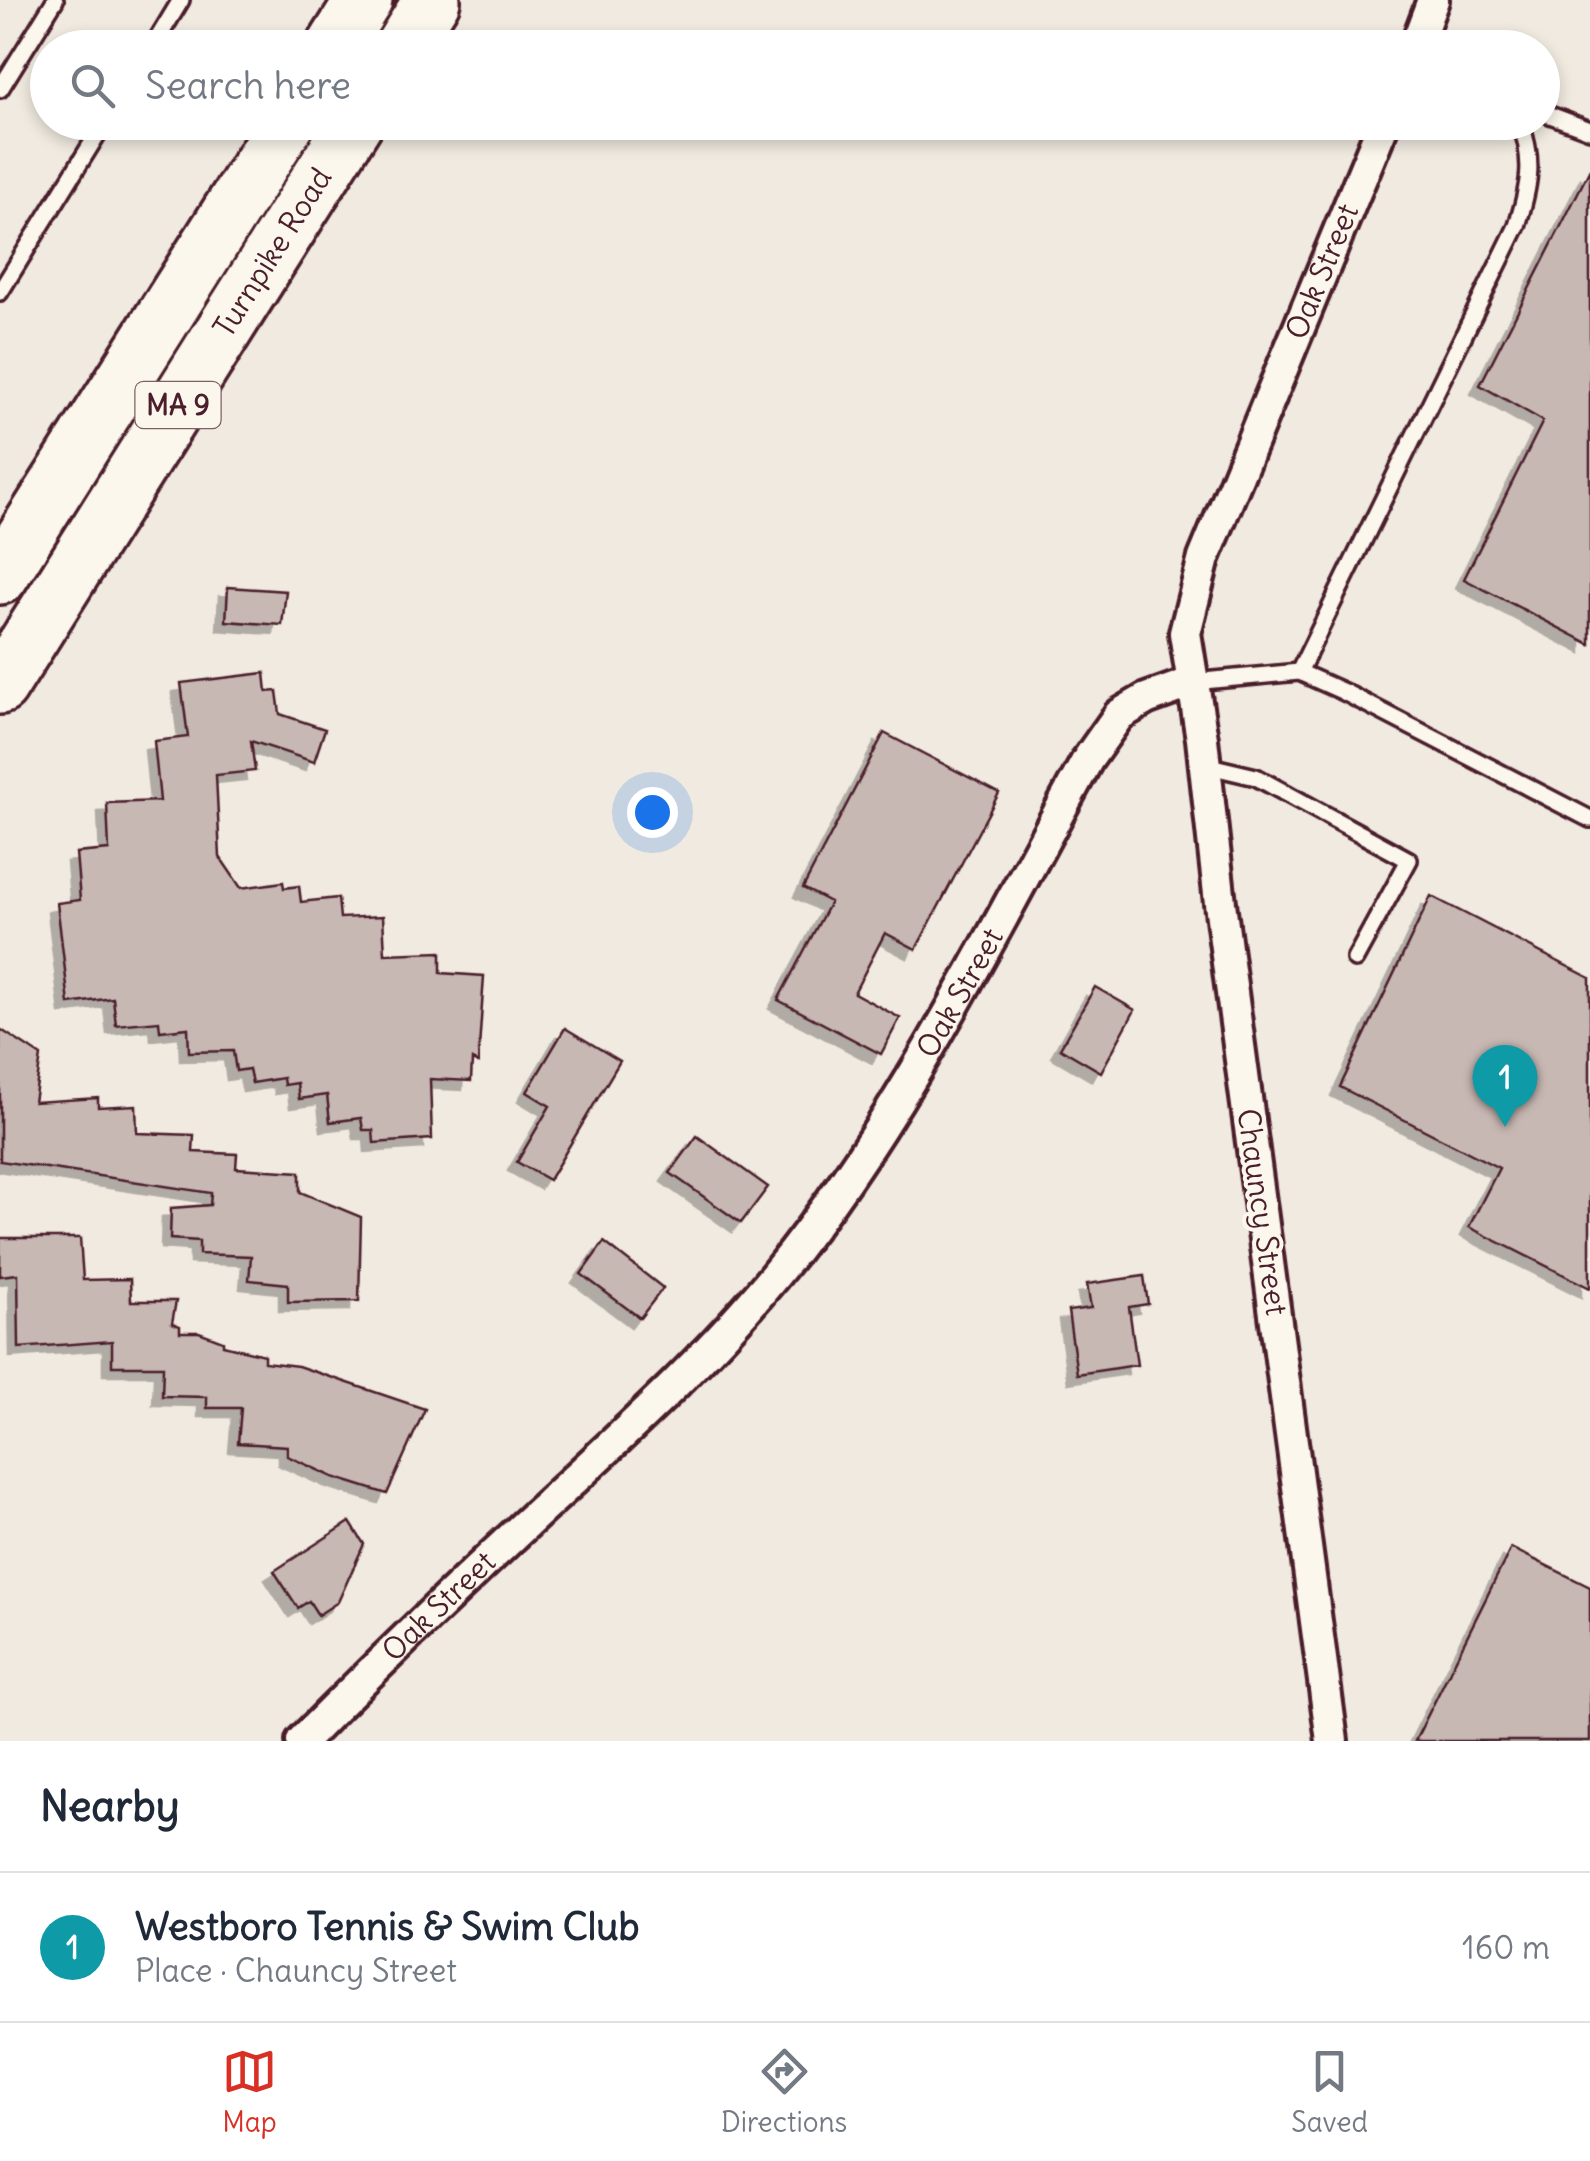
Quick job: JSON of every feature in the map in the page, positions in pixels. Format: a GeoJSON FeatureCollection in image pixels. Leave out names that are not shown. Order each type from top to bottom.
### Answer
{"type":"FeatureCollection","features":[{"type":"Feature","properties":{"kind":"highway"},"geometry":{"type":"LineString","coordinates":[[345,30],[364,0]]}},
{"type":"Feature","properties":{"kind":"highway"},"geometry":{"type":"LineString","coordinates":[[413,30],[432,0]]}},
{"type":"Feature","properties":{"kind":"highway","name":"Turnpike Road"},"geometry":{"type":"LineString","coordinates":[[0,576],[276,140]]}},
{"type":"Feature","properties":{"kind":"highway","name":"Turnpike Road"},"geometry":{"type":"LineString","coordinates":[[0,686],[344,140]]}},
{"type":"Feature","properties":{"kind":"street"},"geometry":{"type":"LineString","coordinates":[[1422,30],[1433,0]]}},
{"type":"Feature","properties":{"kind":"street","name":"Oak Street"},"geometry":{"type":"LineString","coordinates":[[302,1741],[403,1638],[672,1387],[774,1276],[828,1208],[877,1136],[1088,759],[1108,730],[1119,715],[1146,699],[1194,682],[1184,634],[1204,558],[1377,140]]}},
{"type":"Feature","properties":{"kind":"street","name":"Chauncy Street"},"geometry":{"type":"LineString","coordinates":[[1194,682],[1222,921],[1332,1741]]}},
{"type":"Feature","properties":{"kind":"lane"},"geometry":{"type":"LineString","coordinates":[[36,30],[54,0]]}},
{"type":"Feature","properties":{"kind":"lane"},"geometry":{"type":"LineString","coordinates":[[163,30],[181,0]]}},
{"type":"Feature","properties":{"kind":"lane"},"geometry":{"type":"LineString","coordinates":[[0,88],[30,39]]}},
{"type":"Feature","properties":{"kind":"lane"},"geometry":{"type":"LineString","coordinates":[[1560,119],[1590,130]]}},
{"type":"Feature","properties":{"kind":"lane"},"geometry":{"type":"LineString","coordinates":[[0,292],[94,140]]}},
{"type":"Feature","properties":{"kind":"lane"},"geometry":{"type":"LineString","coordinates":[[1299,672],[1517,226],[1531,182],[1527,140]]}},
{"type":"Feature","properties":{"kind":"lane"},"geometry":{"type":"LineString","coordinates":[[1194,682],[1299,672],[1590,819]]}},
{"type":"Feature","properties":{"kind":"lane"},"geometry":{"type":"LineString","coordinates":[[1205,765],[1256,777],[1409,860],[1355,959]]}},
{"type":"Feature","properties":{"kind":"building"},"geometry":{"type":"Polygon","coordinates":[[[1590,169],[1590,644],[1464,579],[1543,421],[1480,385],[1590,169]]]}},
{"type":"Feature","properties":{"kind":"building"},"geometry":{"type":"Polygon","coordinates":[[[228,587],[286,591],[282,625],[226,621],[228,587]]]}},
{"type":"Feature","properties":{"kind":"building"},"geometry":{"type":"Polygon","coordinates":[[[265,673],[267,692],[277,691],[280,714],[325,729],[314,762],[251,741],[255,771],[216,775],[220,857],[241,888],[283,882],[284,888],[299,886],[301,902],[338,898],[340,918],[383,916],[385,954],[441,952],[441,973],[484,976],[478,1063],[472,1060],[471,1081],[430,1079],[432,1139],[374,1143],[373,1130],[363,1130],[361,1118],[330,1122],[327,1095],[299,1099],[297,1083],[284,1085],[283,1078],[252,1083],[249,1069],[236,1071],[233,1051],[189,1052],[188,1028],[160,1031],[159,1021],[116,1025],[113,998],[69,1004],[57,903],[80,900],[76,853],[109,850],[107,803],[160,801],[154,741],[188,737],[181,683],[265,673]]]}},
{"type":"Feature","properties":{"kind":"building"},"geometry":{"type":"Polygon","coordinates":[[[884,733],[999,793],[916,949],[885,933],[854,993],[900,1018],[881,1054],[778,1000],[830,902],[803,888],[884,733]]]}},
{"type":"Feature","properties":{"kind":"building"},"geometry":{"type":"Polygon","coordinates":[[[1431,896],[1590,978],[1590,1288],[1469,1227],[1499,1168],[1340,1087],[1431,896]]]}},
{"type":"Feature","properties":{"kind":"building"},"geometry":{"type":"Polygon","coordinates":[[[1095,987],[1135,1010],[1101,1072],[1060,1048],[1095,987]]]}},
{"type":"Feature","properties":{"kind":"building"},"geometry":{"type":"Polygon","coordinates":[[[565,1028],[620,1061],[549,1180],[517,1162],[550,1106],[527,1092],[565,1028]]]}},
{"type":"Feature","properties":{"kind":"building"},"geometry":{"type":"Polygon","coordinates":[[[0,1029],[41,1056],[34,1102],[98,1098],[98,1107],[136,1105],[137,1133],[194,1135],[193,1152],[237,1154],[236,1168],[300,1172],[300,1192],[361,1217],[359,1301],[288,1302],[288,1284],[249,1280],[251,1256],[199,1254],[199,1241],[170,1239],[171,1208],[210,1205],[211,1193],[0,1161],[0,1029]]]}},
{"type":"Feature","properties":{"kind":"building"},"geometry":{"type":"Polygon","coordinates":[[[697,1136],[768,1187],[741,1223],[670,1173],[697,1136]]]}},
{"type":"Feature","properties":{"kind":"building"},"geometry":{"type":"Polygon","coordinates":[[[0,1238],[80,1238],[83,1280],[130,1279],[131,1301],[176,1301],[172,1323],[180,1326],[180,1332],[199,1332],[223,1341],[223,1345],[264,1355],[264,1362],[298,1366],[425,1409],[387,1494],[333,1477],[287,1456],[287,1446],[238,1443],[241,1408],[207,1408],[207,1397],[162,1396],[163,1366],[112,1366],[112,1341],[19,1348],[18,1274],[0,1276],[0,1238]]]}},
{"type":"Feature","properties":{"kind":"building"},"geometry":{"type":"Polygon","coordinates":[[[604,1242],[663,1288],[640,1318],[581,1274],[604,1242]]]}},
{"type":"Feature","properties":{"kind":"building"},"geometry":{"type":"Polygon","coordinates":[[[1144,1276],[1148,1304],[1129,1307],[1137,1365],[1077,1374],[1068,1311],[1091,1308],[1087,1284],[1144,1276]]]}},
{"type":"Feature","properties":{"kind":"building"},"geometry":{"type":"Polygon","coordinates":[[[350,1522],[364,1544],[338,1602],[318,1615],[309,1601],[298,1608],[274,1571],[350,1522]]]}},
{"type":"Feature","properties":{"kind":"building"},"geometry":{"type":"Polygon","coordinates":[[[1511,1548],[1590,1587],[1590,1741],[1415,1741],[1511,1548]]]}},
{"type":"Feature","properties":{"kind":"place","name":"Westboro Tennis & Swim Club"},"geometry":{"type":"Point","coordinates":[1505,1127]}}]}
